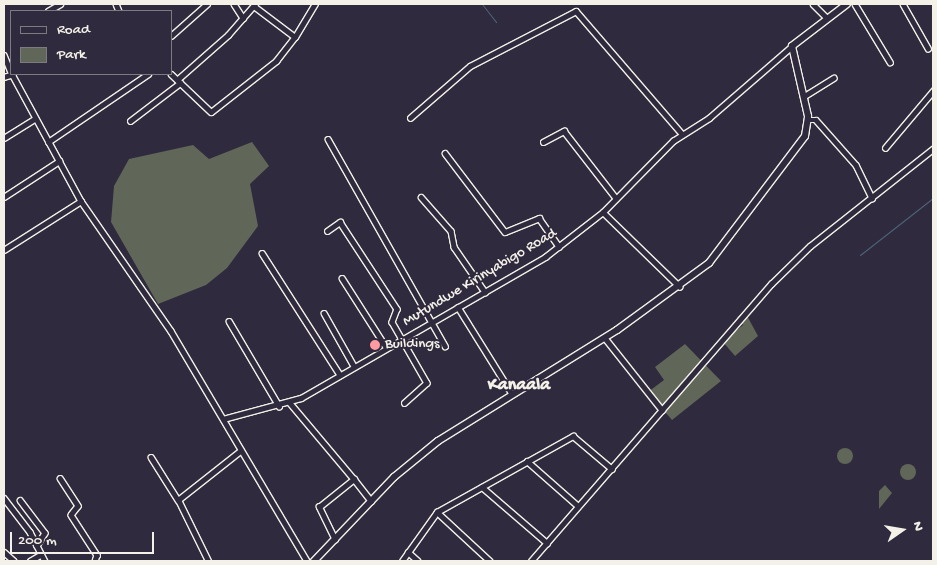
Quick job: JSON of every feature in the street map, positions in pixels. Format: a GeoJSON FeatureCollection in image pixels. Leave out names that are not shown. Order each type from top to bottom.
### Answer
{"type":"FeatureCollection","features":[{"type":"Feature","properties":{"kind":"street"},"geometry":{"type":"LineString","coordinates":[[172,35],[207,4]]}},
{"type":"Feature","properties":{"kind":"street"},"geometry":{"type":"LineString","coordinates":[[234,4],[243,18]]}},
{"type":"Feature","properties":{"kind":"street"},"geometry":{"type":"LineString","coordinates":[[172,75],[211,112],[276,61],[295,37],[315,4]]}},
{"type":"Feature","properties":{"kind":"street"},"geometry":{"type":"LineString","coordinates":[[574,4],[576,11],[682,134]]}},
{"type":"Feature","properties":{"kind":"street"},"geometry":{"type":"LineString","coordinates":[[812,4],[826,17]]}},
{"type":"Feature","properties":{"kind":"street","name":"Mutundwe Kirinyabigo Road"},"geometry":{"type":"LineString","coordinates":[[223,419],[290,403],[485,292],[559,247],[602,212],[682,134],[709,118],[826,17],[847,4]]}},
{"type":"Feature","properties":{"kind":"street"},"geometry":{"type":"LineString","coordinates":[[855,4],[890,62]]}},
{"type":"Feature","properties":{"kind":"street"},"geometry":{"type":"LineString","coordinates":[[903,4],[928,48]]}},
{"type":"Feature","properties":{"kind":"street"},"geometry":{"type":"LineString","coordinates":[[130,121],[178,81],[254,5],[295,37]]}},
{"type":"Feature","properties":{"kind":"street"},"geometry":{"type":"LineString","coordinates":[[410,118],[470,66],[576,11]]}},
{"type":"Feature","properties":{"kind":"street"},"geometry":{"type":"LineString","coordinates":[[314,561],[371,501],[438,441],[511,392],[604,338],[680,287],[730,240],[805,136],[808,120],[792,46]]}},
{"type":"Feature","properties":{"kind":"street"},"geometry":{"type":"LineString","coordinates":[[4,54],[10,68]]}},
{"type":"Feature","properties":{"kind":"street"},"geometry":{"type":"LineString","coordinates":[[13,75],[35,119],[81,201],[171,331],[240,451],[307,561]]}},
{"type":"Feature","properties":{"kind":"street"},"geometry":{"type":"LineString","coordinates":[[48,142],[147,75]]}},
{"type":"Feature","properties":{"kind":"street"},"geometry":{"type":"LineString","coordinates":[[803,97],[834,78]]}},
{"type":"Feature","properties":{"kind":"street"},"geometry":{"type":"LineString","coordinates":[[884,148],[933,91]]}},
{"type":"Feature","properties":{"kind":"street"},"geometry":{"type":"LineString","coordinates":[[4,138],[35,119]]}},
{"type":"Feature","properties":{"kind":"street"},"geometry":{"type":"LineString","coordinates":[[808,120],[816,120],[856,165],[872,198]]}},
{"type":"Feature","properties":{"kind":"street"},"geometry":{"type":"LineString","coordinates":[[543,142],[564,131],[616,198]]}},
{"type":"Feature","properties":{"kind":"street"},"geometry":{"type":"LineString","coordinates":[[328,139],[445,346]]}},
{"type":"Feature","properties":{"kind":"street"},"geometry":{"type":"LineString","coordinates":[[531,561],[771,284],[933,149]]}},
{"type":"Feature","properties":{"kind":"street"},"geometry":{"type":"LineString","coordinates":[[445,153],[505,232],[538,218],[559,247]]}},
{"type":"Feature","properties":{"kind":"street"},"geometry":{"type":"LineString","coordinates":[[4,197],[59,161]]}},
{"type":"Feature","properties":{"kind":"street"},"geometry":{"type":"LineString","coordinates":[[422,197],[451,231],[454,247],[485,292]]}},
{"type":"Feature","properties":{"kind":"street"},"geometry":{"type":"LineString","coordinates":[[4,250],[81,201]]}},
{"type":"Feature","properties":{"kind":"street"},"geometry":{"type":"LineString","coordinates":[[602,212],[680,287]]}},
{"type":"Feature","properties":{"kind":"street"},"geometry":{"type":"LineString","coordinates":[[327,231],[340,222],[366,257],[397,309],[392,319],[401,339],[427,383],[405,403]]}},
{"type":"Feature","properties":{"kind":"street"},"geometry":{"type":"LineString","coordinates":[[262,253],[340,374]]}},
{"type":"Feature","properties":{"kind":"street"},"geometry":{"type":"LineString","coordinates":[[342,278],[386,347]]}},
{"type":"Feature","properties":{"kind":"street"},"geometry":{"type":"LineString","coordinates":[[458,307],[511,392]]}},
{"type":"Feature","properties":{"kind":"street"},"geometry":{"type":"LineString","coordinates":[[324,313],[354,366]]}},
{"type":"Feature","properties":{"kind":"street"},"geometry":{"type":"LineString","coordinates":[[229,321],[279,406]]}},
{"type":"Feature","properties":{"kind":"street"},"geometry":{"type":"LineString","coordinates":[[604,338],[662,410]]}},
{"type":"Feature","properties":{"kind":"street"},"geometry":{"type":"LineString","coordinates":[[290,403],[371,501]]}},
{"type":"Feature","properties":{"kind":"street"},"geometry":{"type":"LineString","coordinates":[[402,561],[437,512],[573,436],[612,469]]}},
{"type":"Feature","properties":{"kind":"street"},"geometry":{"type":"LineString","coordinates":[[178,500],[240,451]]}},
{"type":"Feature","properties":{"kind":"street"},"geometry":{"type":"LineString","coordinates":[[151,457],[178,500],[208,561]]}},
{"type":"Feature","properties":{"kind":"street"},"geometry":{"type":"LineString","coordinates":[[527,461],[578,506]]}},
{"type":"Feature","properties":{"kind":"street"},"geometry":{"type":"LineString","coordinates":[[60,478],[78,506],[71,515],[97,555],[95,561]]}},
{"type":"Feature","properties":{"kind":"street"},"geometry":{"type":"LineString","coordinates":[[335,540],[318,508],[354,479]]}},
{"type":"Feature","properties":{"kind":"street"},"geometry":{"type":"LineString","coordinates":[[482,487],[547,543]]}},
{"type":"Feature","properties":{"kind":"street"},"geometry":{"type":"LineString","coordinates":[[4,498],[37,546],[44,561]]}},
{"type":"Feature","properties":{"kind":"street"},"geometry":{"type":"LineString","coordinates":[[20,500],[45,533],[37,546]]}},
{"type":"Feature","properties":{"kind":"street"},"geometry":{"type":"LineString","coordinates":[[437,512],[490,561]]}},
{"type":"Feature","properties":{"kind":"street"},"geometry":{"type":"LineString","coordinates":[[4,552],[14,561]]}},
{"type":"Feature","properties":{"kind":"street"},"geometry":{"type":"LineString","coordinates":[[408,552],[418,561]]}},
{"type":"Feature","properties":{"kind":"street"},"geometry":{"type":"LineString","coordinates":[[30,561],[40,554]]}},
{"type":"Feature","properties":{"kind":"green space"},"geometry":{"type":"Polygon","coordinates":[[[252,142],[269,166],[250,184],[258,226],[227,268],[206,285],[158,304],[111,222],[114,186],[129,159],[193,145],[209,159],[252,142]]]}},
{"type":"Feature","properties":{"kind":"green space"},"geometry":{"type":"Polygon","coordinates":[[[745,312],[758,336],[735,356],[723,342],[743,325],[737,317],[745,312]]]}},
{"type":"Feature","properties":{"kind":"green space"},"geometry":{"type":"Polygon","coordinates":[[[685,344],[721,381],[672,420],[648,392],[664,380],[655,367],[685,344]]]}},
{"type":"Feature","properties":{"kind":"green space"},"geometry":{"type":"Polygon","coordinates":[[[842,448],[848,448],[853,453],[851,462],[842,464],[837,459],[837,453],[842,448]]]}},
{"type":"Feature","properties":{"kind":"green space"},"geometry":{"type":"Polygon","coordinates":[[[908,464],[914,466],[916,472],[914,478],[908,480],[902,478],[900,472],[902,466],[908,464]]]}},
{"type":"Feature","properties":{"kind":"green space"},"geometry":{"type":"Polygon","coordinates":[[[885,485],[892,493],[879,509],[879,491],[885,485]]]}},
{"type":"Feature","properties":{"kind":"waterway"},"geometry":{"type":"LineString","coordinates":[[482,4],[496,22]]}},
{"type":"Feature","properties":{"kind":"waterway"},"geometry":{"type":"LineString","coordinates":[[860,255],[933,198]]}},
{"type":"Feature","properties":{"kind":"place","name":"Buildings"},"geometry":{"type":"Point","coordinates":[375,345]}},
{"type":"Feature","properties":{"kind":"district","name":"Kanaala"},"geometry":{"type":"Point","coordinates":[519,386]}}]}
